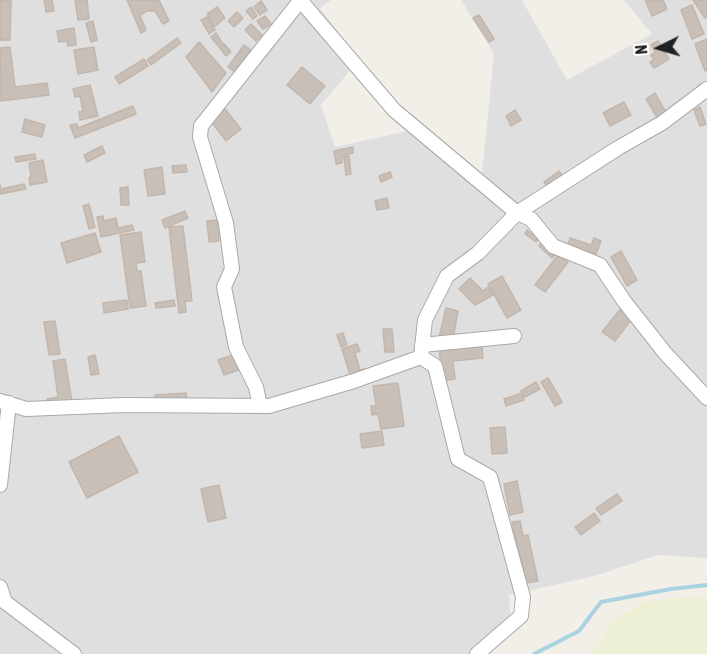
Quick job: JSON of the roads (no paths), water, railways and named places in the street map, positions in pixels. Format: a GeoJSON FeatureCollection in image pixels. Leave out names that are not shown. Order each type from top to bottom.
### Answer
{"type":"FeatureCollection","features":[{"type":"Feature","properties":{"kind":"street"},"geometry":{"type":"LineString","coordinates":[[260,406],[256,387],[236,347],[224,287],[232,269],[226,223],[200,137],[201,126],[300,0],[394,110],[517,213],[531,219],[553,246],[600,265],[624,302],[665,353],[707,398]]}},
{"type":"Feature","properties":{"kind":"street"},"geometry":{"type":"LineString","coordinates":[[477,654],[521,616],[523,597],[490,477],[459,459],[435,366],[422,351],[425,320],[447,276],[478,253],[517,213],[618,148],[662,123],[707,89]]}},
{"type":"Feature","properties":{"kind":"street"},"geometry":{"type":"LineString","coordinates":[[0,485],[4,402],[27,409],[124,405],[269,406],[354,381],[422,351],[514,336]]}},
{"type":"Feature","properties":{"kind":"street"},"geometry":{"type":"LineString","coordinates":[[0,587],[5,602],[74,654]]}},
{"type":"Feature","properties":{"kind":"waterway"},"geometry":{"type":"LineString","coordinates":[[534,654],[579,631],[601,602],[707,585]]}}]}
